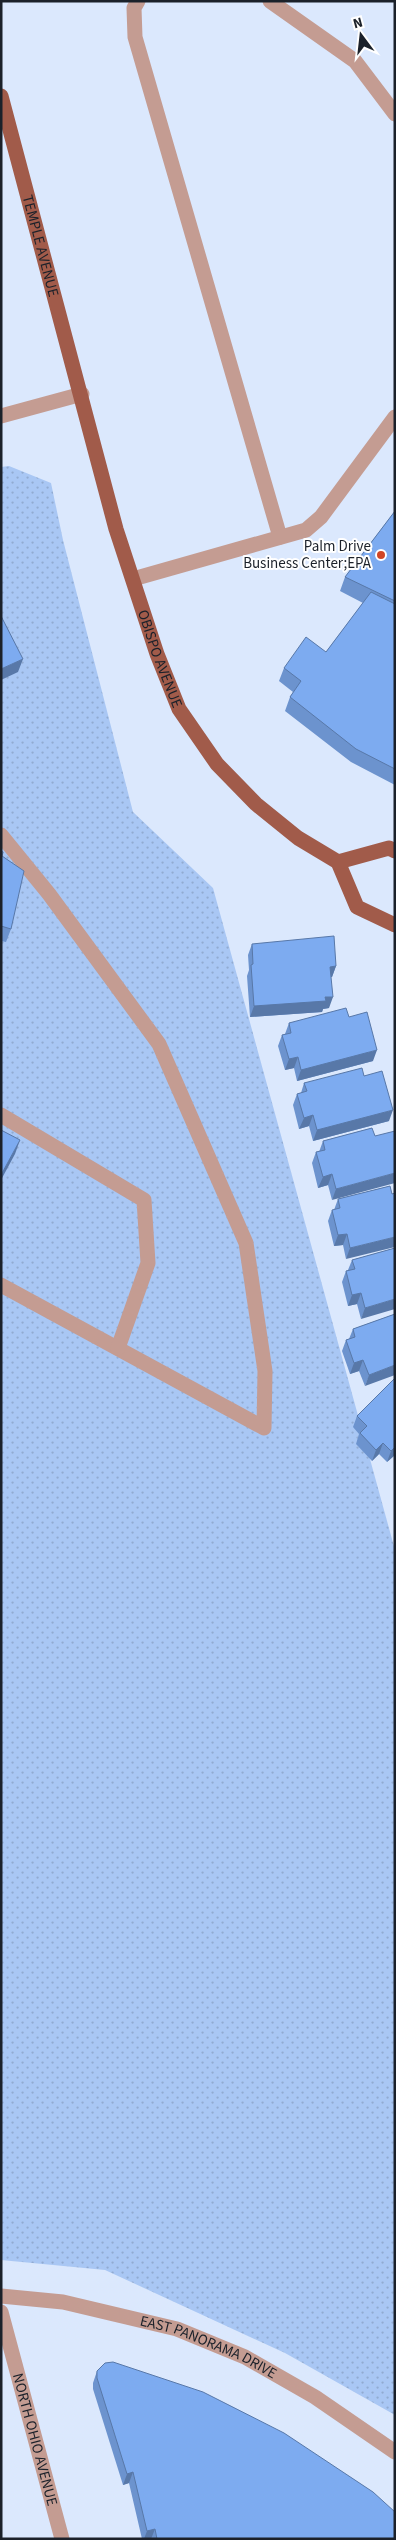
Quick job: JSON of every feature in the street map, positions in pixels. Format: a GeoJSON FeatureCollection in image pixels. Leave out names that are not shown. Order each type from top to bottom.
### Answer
{"type":"FeatureCollection","features":[{"type":"Feature","properties":{"kind":"main road","name":"TEMPLE AVENUE"},"geometry":{"type":"LineString","coordinates":[[1,96],[82,394]]}},
{"type":"Feature","properties":{"kind":"main road","name":"OBISPO AVENUE"},"geometry":{"type":"LineString","coordinates":[[82,394],[116,529],[157,654],[179,708],[217,764],[256,804],[298,838],[338,862]]}},
{"type":"Feature","properties":{"kind":"main road"},"geometry":{"type":"LineString","coordinates":[[395,851],[389,848],[338,862],[357,907],[395,925]]}},
{"type":"Feature","properties":{"kind":"street"},"geometry":{"type":"LineString","coordinates":[[138,1],[134,8],[134,36],[280,537]]}},
{"type":"Feature","properties":{"kind":"street"},"geometry":{"type":"LineString","coordinates":[[270,1],[354,62],[395,114]]}},
{"type":"Feature","properties":{"kind":"street"},"geometry":{"type":"LineString","coordinates":[[1,416],[82,394]]}},
{"type":"Feature","properties":{"kind":"street"},"geometry":{"type":"LineString","coordinates":[[133,579],[306,530],[321,517],[395,417]]}},
{"type":"Feature","properties":{"kind":"street"},"geometry":{"type":"LineString","coordinates":[[1,835],[49,894],[159,1044],[163,1053],[246,1243],[265,1371],[264,1428],[1,1285]]}},
{"type":"Feature","properties":{"kind":"street"},"geometry":{"type":"LineString","coordinates":[[1,1115],[144,1200],[148,1262],[118,1348]]}},
{"type":"Feature","properties":{"kind":"street","name":"EAST PANORAMA DRIVE"},"geometry":{"type":"LineString","coordinates":[[1,2296],[62,2302],[177,2329],[245,2357],[315,2397],[395,2452]]}},
{"type":"Feature","properties":{"kind":"street","name":"NORTH OHIO AVENUE"},"geometry":{"type":"LineString","coordinates":[[1,2312],[62,2539]]}},
{"type":"Feature","properties":{"kind":"shaded area"},"geometry":{"type":"Polygon","coordinates":[[[9,466],[51,483],[63,540],[133,812],[213,888],[395,1550],[395,2415],[285,2353],[105,2270],[1,2260],[1,467],[9,466]]]}},
{"type":"Feature","properties":{"kind":"building","name":"Palm Drive Business Center;EPA"},"geometry":{"type":"Polygon","coordinates":[[[395,511],[395,601],[345,577],[395,511]]]}},
{"type":"Feature","properties":{"kind":"building"},"geometry":{"type":"Polygon","coordinates":[[[371,592],[395,604],[395,769],[356,749],[290,697],[301,681],[284,668],[306,637],[326,652],[371,592]]]}},
{"type":"Feature","properties":{"kind":"building"},"geometry":{"type":"Polygon","coordinates":[[[1,616],[23,659],[1,669],[1,616]]]}},
{"type":"Feature","properties":{"kind":"building"},"geometry":{"type":"Polygon","coordinates":[[[1,851],[3,852],[2,856],[24,871],[11,929],[1,926],[1,851]]]}},
{"type":"Feature","properties":{"kind":"building"},"geometry":{"type":"Polygon","coordinates":[[[334,936],[336,966],[330,967],[333,997],[325,997],[326,1001],[254,1006],[251,965],[253,964],[252,944],[334,936]]]}},
{"type":"Feature","properties":{"kind":"building"},"geometry":{"type":"Polygon","coordinates":[[[346,1008],[349,1017],[367,1012],[377,1050],[301,1070],[298,1057],[289,1059],[282,1035],[291,1033],[289,1023],[346,1008]]]}},
{"type":"Feature","properties":{"kind":"building"},"geometry":{"type":"Polygon","coordinates":[[[362,1068],[364,1076],[382,1071],[393,1110],[317,1130],[313,1115],[304,1118],[297,1094],[307,1091],[304,1083],[362,1068]]]}},
{"type":"Feature","properties":{"kind":"building"},"geometry":{"type":"Polygon","coordinates":[[[372,1128],[375,1136],[395,1131],[395,1173],[336,1189],[332,1174],[323,1177],[316,1152],[325,1150],[323,1141],[372,1128]]]}},
{"type":"Feature","properties":{"kind":"building"},"geometry":{"type":"Polygon","coordinates":[[[1,1130],[20,1140],[1,1175],[1,1130]]]}},
{"type":"Feature","properties":{"kind":"building"},"geometry":{"type":"Polygon","coordinates":[[[390,1186],[392,1194],[395,1193],[395,1237],[350,1248],[347,1234],[338,1235],[332,1210],[340,1208],[338,1199],[390,1186]]]}},
{"type":"Feature","properties":{"kind":"building"},"geometry":{"type":"Polygon","coordinates":[[[395,1248],[395,1299],[365,1308],[361,1293],[352,1295],[346,1271],[355,1269],[352,1260],[395,1248]]]}},
{"type":"Feature","properties":{"kind":"building"},"geometry":{"type":"Polygon","coordinates":[[[395,1314],[395,1365],[369,1375],[363,1360],[354,1363],[346,1340],[355,1337],[353,1329],[395,1314]]]}},
{"type":"Feature","properties":{"kind":"building"},"geometry":{"type":"Polygon","coordinates":[[[395,1378],[395,1447],[391,1451],[383,1443],[376,1450],[360,1433],[367,1426],[357,1416],[395,1378]]]}},
{"type":"Feature","properties":{"kind":"building"},"geometry":{"type":"Polygon","coordinates":[[[113,2362],[203,2392],[284,2433],[373,2492],[395,2512],[395,2539],[157,2539],[155,2529],[147,2531],[133,2472],[127,2474],[97,2378],[97,2371],[105,2363],[113,2362]]]}},
{"type":"Feature","properties":{"kind":"place","name":"Palm Drive Business Center;EPA"},"geometry":{"type":"Point","coordinates":[381,555]}}]}
